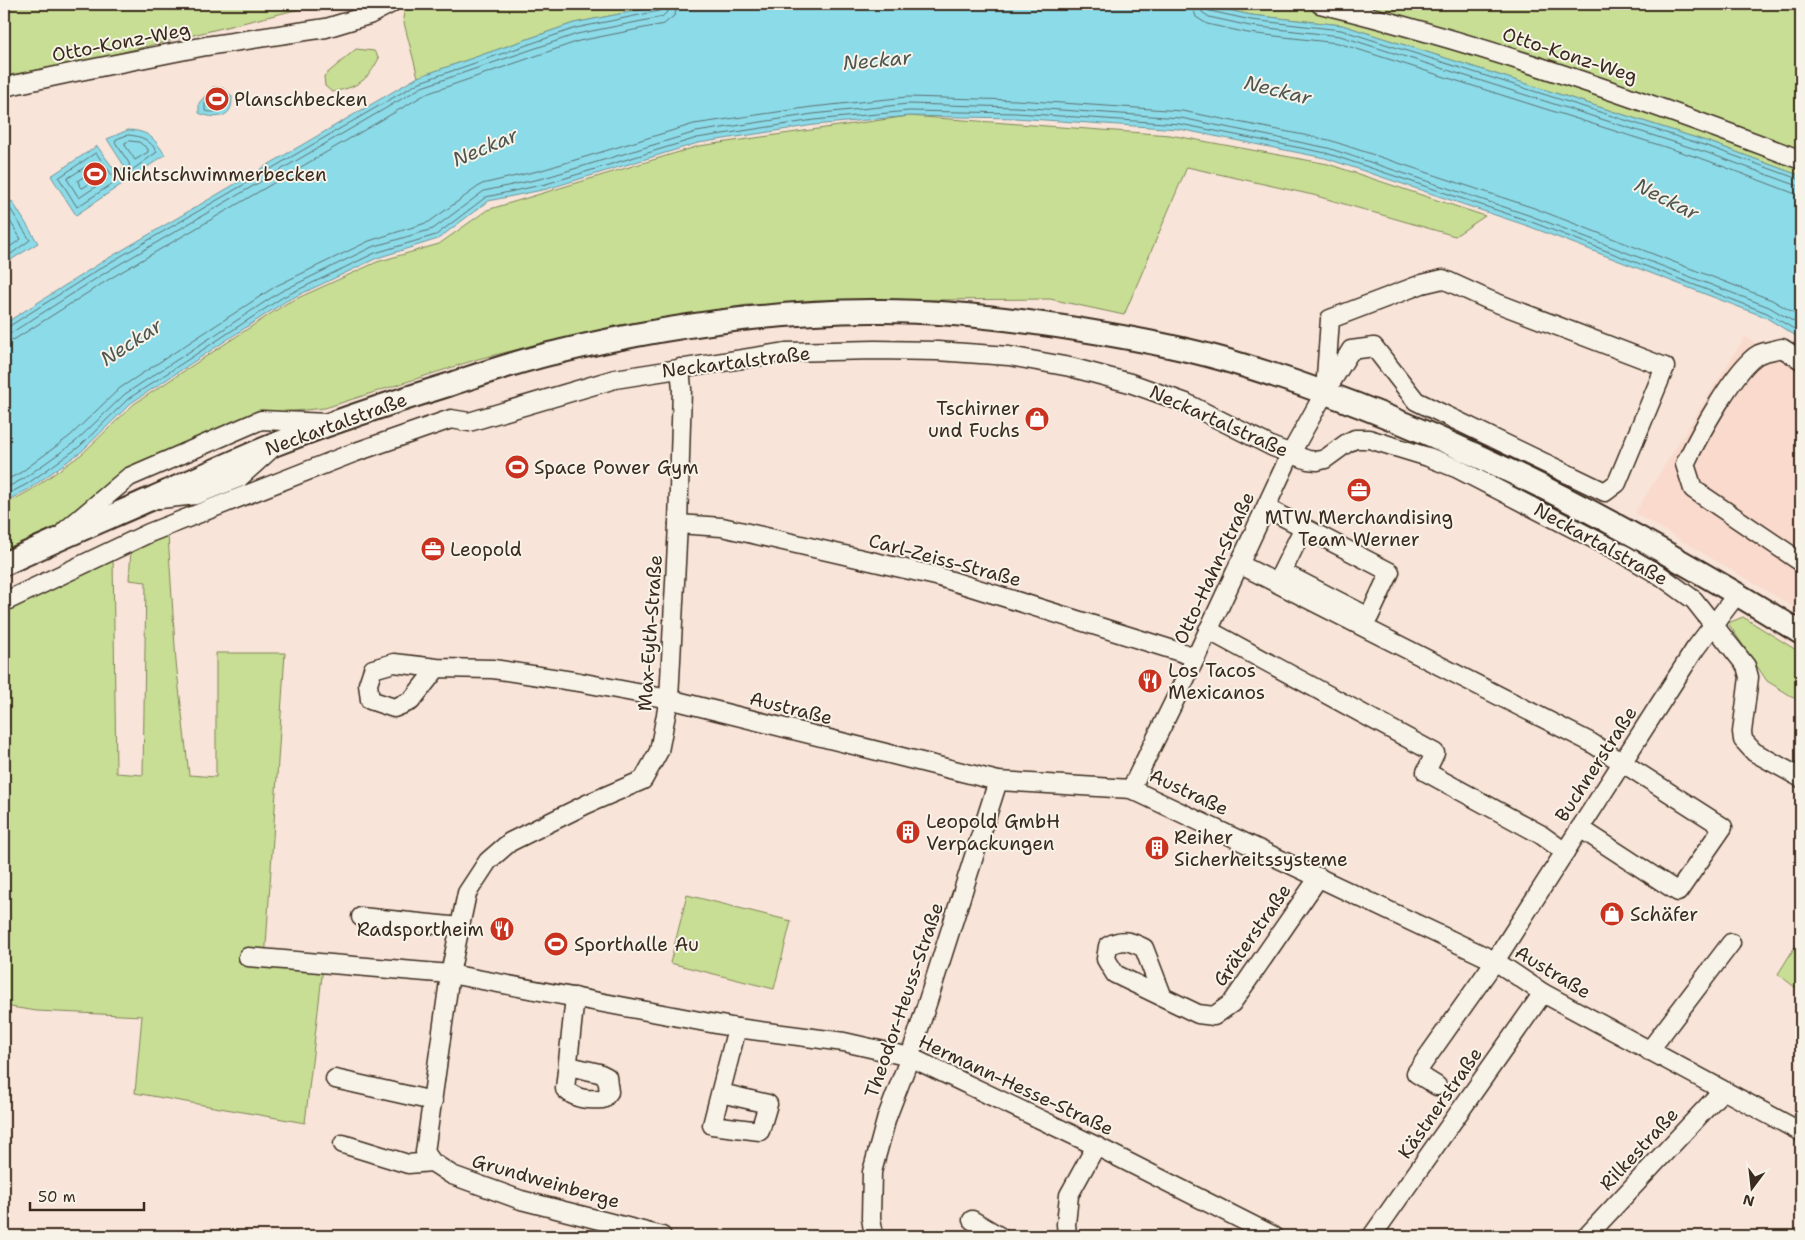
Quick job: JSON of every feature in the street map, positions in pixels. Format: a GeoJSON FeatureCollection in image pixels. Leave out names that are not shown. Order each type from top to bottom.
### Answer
{"type":"FeatureCollection","features":[{"type":"Feature","properties":{"kind":"main road","name":"Neckartalstraße"},"geometry":{"type":"LineString","coordinates":[[4,564],[147,500],[332,423],[557,352],[669,329],[733,320],[871,311],[944,313],[1034,322],[1129,338],[1219,358],[1324,392],[1426,432],[1509,471],[1599,517],[1737,594],[1801,634]]}},
{"type":"Feature","properties":{"kind":"street","name":"Otto-Konz-Weg"},"geometry":{"type":"LineString","coordinates":[[4,87],[206,46],[326,28],[369,16],[390,4]]}},
{"type":"Feature","properties":{"kind":"street","name":"Otto-Konz-Weg"},"geometry":{"type":"LineString","coordinates":[[1320,4],[1526,61],[1714,127],[1801,160]]}},
{"type":"Feature","properties":{"kind":"street","name":"Otto-Hahn-Straße"},"geometry":{"type":"LineString","coordinates":[[1131,789],[1196,658],[1291,454],[1324,392],[1351,350],[1374,347],[1416,401],[1604,492],[1618,483],[1665,367],[1489,300],[1443,279],[1422,284],[1330,319],[1324,392]]}},
{"type":"Feature","properties":{"kind":"street"},"geometry":{"type":"LineString","coordinates":[[1801,360],[1782,348],[1758,354],[1740,372],[1704,426],[1685,464],[1693,489],[1801,562]]}},
{"type":"Feature","properties":{"kind":"street","name":"Neckartalstraße"},"geometry":{"type":"LineString","coordinates":[[4,602],[149,533],[353,453],[451,419],[469,422],[616,380],[786,352],[937,350],[1009,356],[1070,367],[1130,382],[1186,403],[1273,447],[1308,460],[1317,461],[1332,455],[1355,439],[1369,439],[1428,457],[1496,488],[1661,576],[1694,600],[1746,666],[1749,677],[1742,732],[1744,740],[1754,752],[1801,778]]}},
{"type":"Feature","properties":{"kind":"street","name":"Max-Eyth-Straße"},"geometry":{"type":"LineString","coordinates":[[450,974],[467,893],[488,861],[510,842],[587,804],[643,780],[659,751],[670,699],[678,524],[682,389],[680,368]]}},
{"type":"Feature","properties":{"kind":"street"},"geometry":{"type":"LineString","coordinates":[[53,541],[129,477],[261,420],[332,423]]}},
{"type":"Feature","properties":{"kind":"street"},"geometry":{"type":"LineString","coordinates":[[1266,508],[1304,527],[1390,572],[1369,617],[1282,572],[1304,527]]}},
{"type":"Feature","properties":{"kind":"street","name":"Carl-Zeiss-Straße"},"geometry":{"type":"LineString","coordinates":[[678,524],[722,527],[936,576],[1196,658]]}},
{"type":"Feature","properties":{"kind":"street"},"geometry":{"type":"LineString","coordinates":[[1239,564],[1582,738],[1723,827],[1678,892],[1580,828]]}},
{"type":"Feature","properties":{"kind":"street","name":"Buchnerstraße"},"geometry":{"type":"LineString","coordinates":[[1436,1086],[1416,1073],[1495,961],[1695,649],[1737,594]]}},
{"type":"Feature","properties":{"kind":"street"},"geometry":{"type":"LineString","coordinates":[[1208,630],[1435,753],[1426,772],[1540,834],[1565,852]]}},
{"type":"Feature","properties":{"kind":"street","name":"Austraße"},"geometry":{"type":"LineString","coordinates":[[438,668],[493,669],[579,682],[670,699],[998,782],[1131,789],[1495,961],[1543,993],[1801,1132]]}},
{"type":"Feature","properties":{"kind":"street","name":"Theodor-Heuss-Straße"},"geometry":{"type":"LineString","coordinates":[[874,1236],[871,1218],[872,1172],[887,1117],[910,1057],[998,782]]}},
{"type":"Feature","properties":{"kind":"street","name":"Gräterstraße"},"geometry":{"type":"LineString","coordinates":[[1162,996],[1198,1014],[1214,1016],[1232,1003],[1319,877]]}},
{"type":"Feature","properties":{"kind":"street"},"geometry":{"type":"LineString","coordinates":[[361,917],[460,927]]}},
{"type":"Feature","properties":{"kind":"street"},"geometry":{"type":"LineString","coordinates":[[1649,1051],[1731,943]]}},
{"type":"Feature","properties":{"kind":"street","name":"Hermann-Hesse-Straße"},"geometry":{"type":"LineString","coordinates":[[248,957],[450,974],[738,1028],[844,1042],[910,1057],[1096,1146],[1274,1236]]}},
{"type":"Feature","properties":{"kind":"street"},"geometry":{"type":"LineString","coordinates":[[432,1162],[425,1152],[450,974]]}},
{"type":"Feature","properties":{"kind":"street","name":"Kästnerstraße"},"geometry":{"type":"LineString","coordinates":[[1372,1236],[1543,993]]}},
{"type":"Feature","properties":{"kind":"street"},"geometry":{"type":"LineString","coordinates":[[569,1066],[575,997]]}},
{"type":"Feature","properties":{"kind":"street"},"geometry":{"type":"LineString","coordinates":[[721,1093],[768,1104],[760,1131],[712,1125],[738,1028]]}},
{"type":"Feature","properties":{"kind":"street"},"geometry":{"type":"LineString","coordinates":[[335,1079],[433,1101]]}},
{"type":"Feature","properties":{"kind":"street","name":"Rilkestraße"},"geometry":{"type":"LineString","coordinates":[[1587,1236],[1722,1091]]}},
{"type":"Feature","properties":{"kind":"street"},"geometry":{"type":"LineString","coordinates":[[344,1144],[408,1164],[432,1162]]}},
{"type":"Feature","properties":{"kind":"street"},"geometry":{"type":"LineString","coordinates":[[1067,1236],[1066,1224],[1069,1195],[1096,1146]]}},
{"type":"Feature","properties":{"kind":"street","name":"Grundweinberge"},"geometry":{"type":"LineString","coordinates":[[432,1162],[452,1176],[522,1200],[662,1236]]}},
{"type":"Feature","properties":{"kind":"street"},"geometry":{"type":"LineString","coordinates":[[972,1220],[999,1236]]}},
{"type":"Feature","properties":{"kind":"shaded area"},"geometry":{"type":"Polygon","coordinates":[[[1745,337],[1801,370],[1801,611],[1635,513],[1745,337]]]}},
{"type":"Feature","properties":{"kind":"green space"},"geometry":{"type":"Polygon","coordinates":[[[4,4],[320,4],[91,60],[4,76],[4,4]]]}},
{"type":"Feature","properties":{"kind":"green space"},"geometry":{"type":"Polygon","coordinates":[[[405,4],[670,4],[574,23],[418,77],[403,19],[405,4]]]}},
{"type":"Feature","properties":{"kind":"green space"},"geometry":{"type":"Polygon","coordinates":[[[1200,4],[1801,4],[1801,176],[1712,143],[1342,25],[1251,15],[1200,4]]]}},
{"type":"Feature","properties":{"kind":"green space"},"geometry":{"type":"Polygon","coordinates":[[[356,49],[374,51],[379,58],[375,66],[360,82],[348,88],[332,92],[325,86],[324,76],[356,49]]]}},
{"type":"Feature","properties":{"kind":"green space"},"geometry":{"type":"Polygon","coordinates":[[[909,116],[1170,135],[1328,164],[1485,216],[1455,236],[1313,195],[1187,167],[1124,315],[1050,299],[932,300],[747,305],[619,325],[478,359],[325,408],[263,414],[128,467],[62,526],[4,551],[4,505],[31,490],[82,454],[134,404],[287,303],[377,262],[439,244],[487,210],[699,146],[909,116]]]}},
{"type":"Feature","properties":{"kind":"green space"},"geometry":{"type":"Polygon","coordinates":[[[168,535],[176,662],[189,775],[216,777],[216,653],[285,653],[265,961],[323,967],[305,1123],[135,1093],[142,1016],[37,1011],[4,1006],[4,607],[113,557],[116,773],[143,775],[146,582],[129,580],[131,550],[168,535]]]}},
{"type":"Feature","properties":{"kind":"green space"},"geometry":{"type":"Polygon","coordinates":[[[1743,617],[1801,653],[1801,702],[1767,681],[1728,623],[1743,617]]]}},
{"type":"Feature","properties":{"kind":"green space"},"geometry":{"type":"Polygon","coordinates":[[[687,895],[791,921],[774,989],[670,963],[687,895]]]}},
{"type":"Feature","properties":{"kind":"green space"},"geometry":{"type":"Polygon","coordinates":[[[1801,937],[1801,992],[1778,974],[1801,937]]]}},
{"type":"Feature","properties":{"kind":"water","name":"Neckar"},"geometry":{"type":"Polygon","coordinates":[[[670,4],[1200,4],[1251,15],[1342,25],[1712,143],[1801,176],[1801,339],[1765,317],[1528,226],[1325,158],[1179,129],[1015,118],[909,116],[814,125],[698,143],[547,189],[488,201],[438,239],[377,258],[286,301],[131,403],[82,451],[29,489],[4,502],[4,324],[102,262],[418,77],[574,23],[670,4]]]}},
{"type":"Feature","properties":{"kind":"water","name":"Planschbecken"},"geometry":{"type":"Polygon","coordinates":[[[213,87],[223,88],[232,96],[230,109],[224,115],[207,116],[199,113],[199,103],[213,87]]]}},
{"type":"Feature","properties":{"kind":"water","name":"Nichtschwimmerbecken"},"geometry":{"type":"Polygon","coordinates":[[[128,130],[150,136],[165,155],[76,215],[51,176],[97,146],[116,172],[125,167],[107,139],[128,130]]]}},
{"type":"Feature","properties":{"kind":"water"},"geometry":{"type":"Polygon","coordinates":[[[12,201],[38,243],[4,264],[4,206],[12,201]]]}},
{"type":"Feature","properties":{"kind":"place","name":"Planschbecken"},"geometry":{"type":"Point","coordinates":[217,99]}},
{"type":"Feature","properties":{"kind":"place","name":"Nichtschwimmerbecken"},"geometry":{"type":"Point","coordinates":[95,174]}},
{"type":"Feature","properties":{"kind":"place","name":"Tschirner und Fuchs"},"geometry":{"type":"Point","coordinates":[1037,419]}},
{"type":"Feature","properties":{"kind":"place","name":"Space Power Gym"},"geometry":{"type":"Point","coordinates":[517,467]}},
{"type":"Feature","properties":{"kind":"place","name":"MTW Merchandising Team Werner"},"geometry":{"type":"Point","coordinates":[1359,490]}},
{"type":"Feature","properties":{"kind":"place","name":"Leopold"},"geometry":{"type":"Point","coordinates":[433,549]}},
{"type":"Feature","properties":{"kind":"place","name":"Los Tacos Mexicanos"},"geometry":{"type":"Point","coordinates":[1150,681]}},
{"type":"Feature","properties":{"kind":"place","name":"Leopold GmbH Verpackungen"},"geometry":{"type":"Point","coordinates":[908,832]}},
{"type":"Feature","properties":{"kind":"place","name":"Reiher Sicherheitssysteme"},"geometry":{"type":"Point","coordinates":[1157,848]}},
{"type":"Feature","properties":{"kind":"place","name":"Schäfer"},"geometry":{"type":"Point","coordinates":[1612,914]}},
{"type":"Feature","properties":{"kind":"place","name":"Radsportheim"},"geometry":{"type":"Point","coordinates":[502,929]}},
{"type":"Feature","properties":{"kind":"place","name":"Sporthalle Au"},"geometry":{"type":"Point","coordinates":[556,944]}}]}
